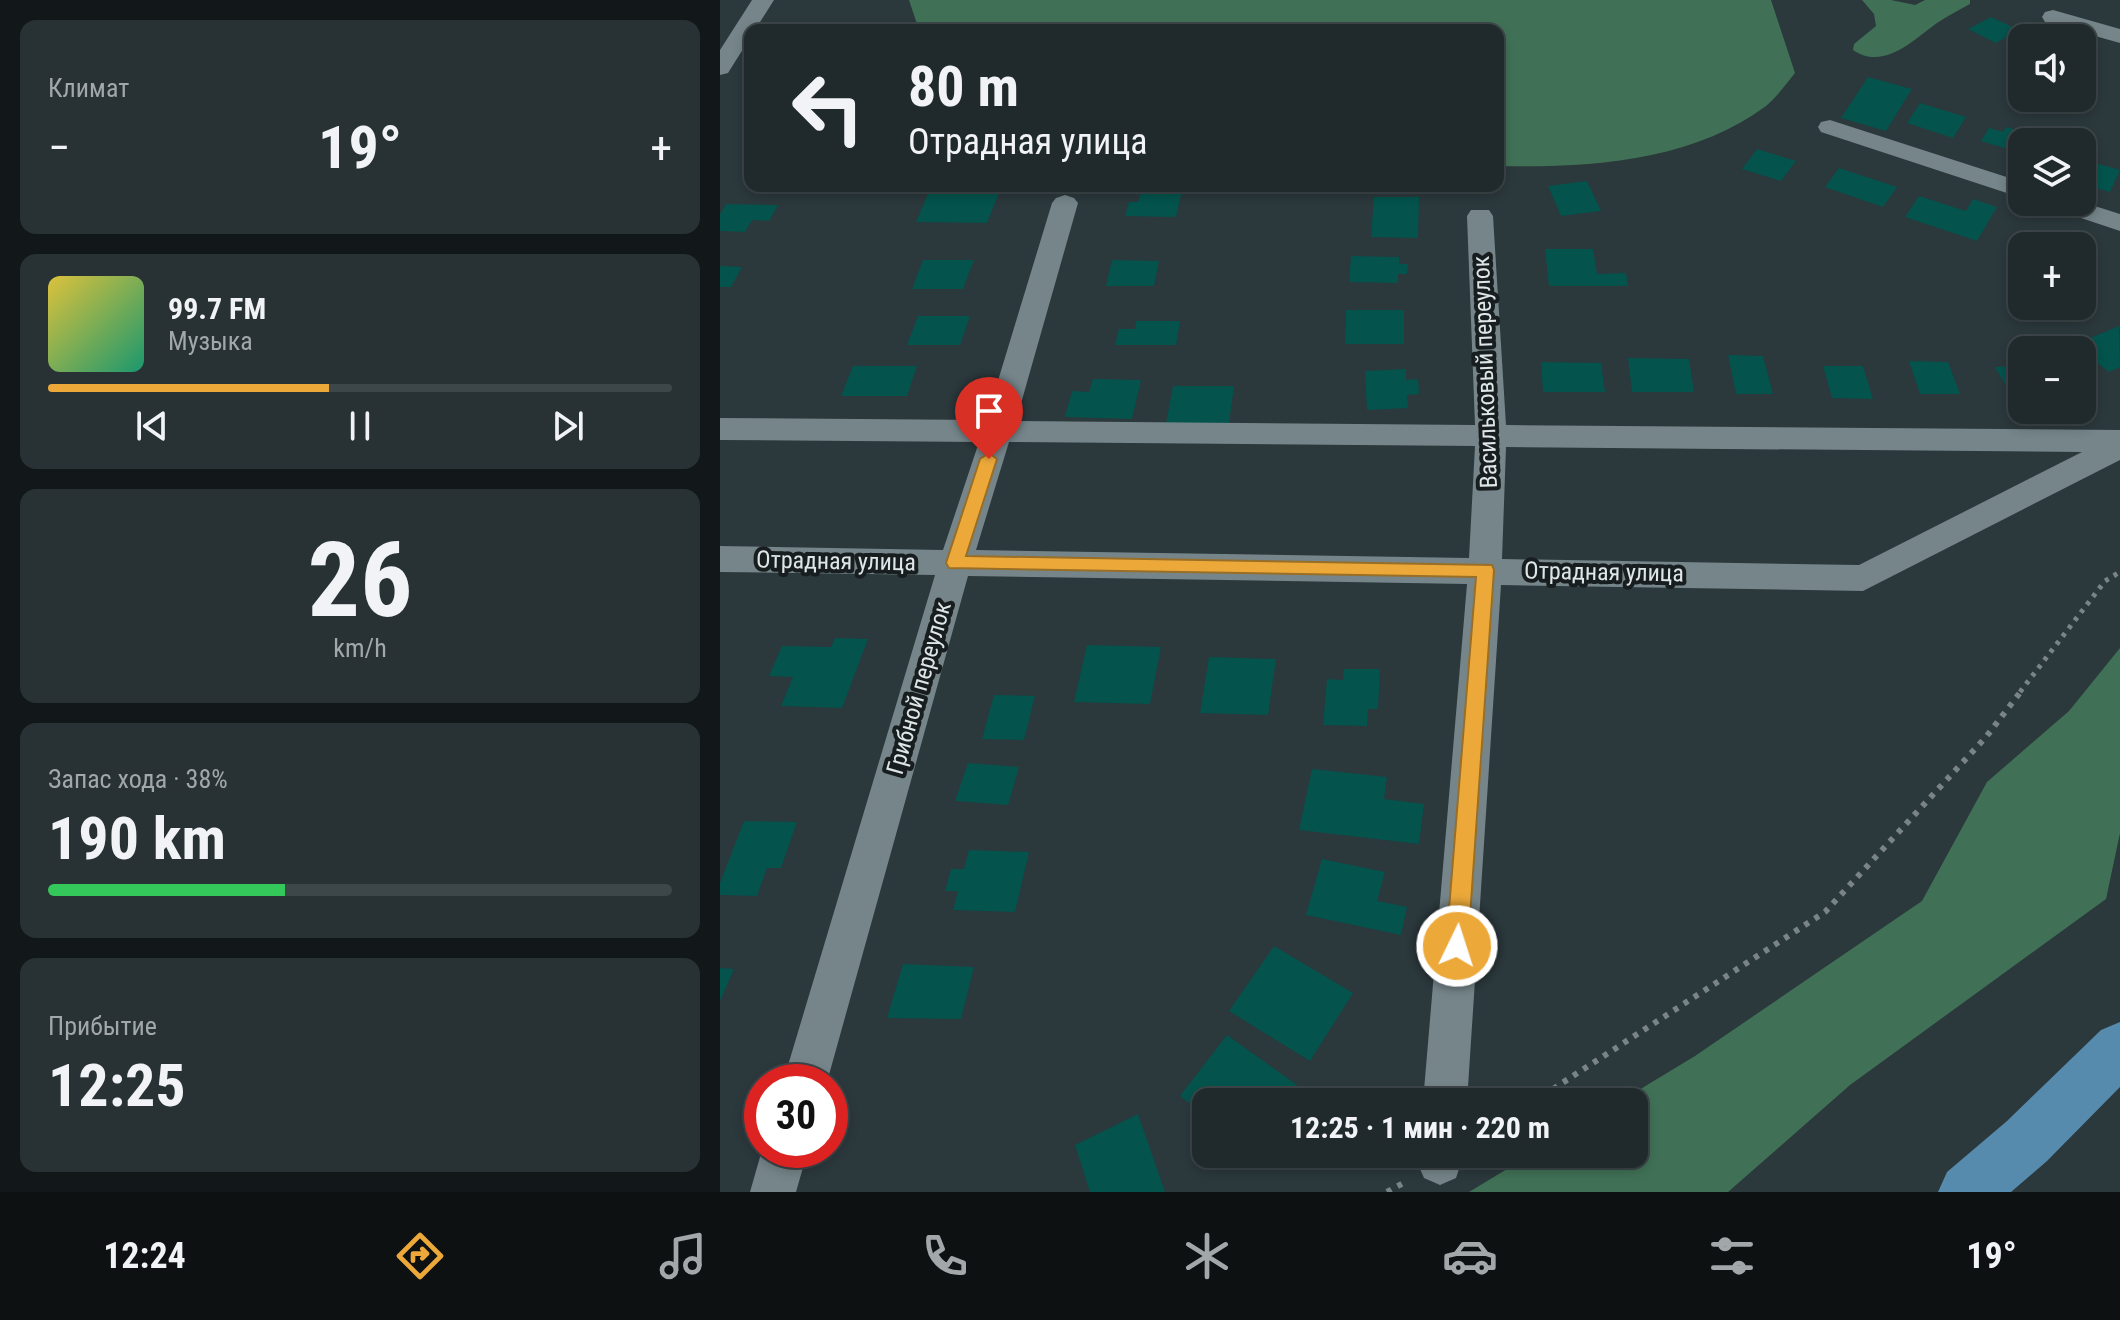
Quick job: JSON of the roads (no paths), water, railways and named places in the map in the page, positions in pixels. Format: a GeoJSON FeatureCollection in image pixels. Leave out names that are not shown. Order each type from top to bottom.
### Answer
{"type":"FeatureCollection","features":[{"type":"Feature","properties":{"kind":"main road"},"geometry":{"type":"LineString","coordinates":[[1967,1192],[2027,1141],[2120,1049]]}},
{"type":"Feature","properties":{"kind":"street"},"geometry":{"type":"LineString","coordinates":[[748,24],[763,0]]}},
{"type":"Feature","properties":{"kind":"street"},"geometry":{"type":"LineString","coordinates":[[2053,17],[2120,36]]}},
{"type":"Feature","properties":{"kind":"street"},"geometry":{"type":"LineString","coordinates":[[720,68],[744,30]]}},
{"type":"Feature","properties":{"kind":"street"},"geometry":{"type":"LineString","coordinates":[[1830,127],[2008,185]]}},
{"type":"Feature","properties":{"kind":"street","name":"Грибной переулок"},"geometry":{"type":"LineString","coordinates":[[810,1064],[955,563],[1065,203]]}},
{"type":"Feature","properties":{"kind":"street"},"geometry":{"type":"LineString","coordinates":[[2096,215],[2120,223]]}},
{"type":"Feature","properties":{"kind":"street","name":"Васильковый переулок"},"geometry":{"type":"LineString","coordinates":[[1446,1088],[1485,570],[1491,437],[1480,216]]}},
{"type":"Feature","properties":{"kind":"street"},"geometry":{"type":"LineString","coordinates":[[720,429],[2120,443]]}},
{"type":"Feature","properties":{"kind":"street","name":"Отрадная улица"},"geometry":{"type":"LineString","coordinates":[[720,559],[1863,578],[2120,443]]}},
{"type":"Feature","properties":{"kind":"street"},"geometry":{"type":"LineString","coordinates":[[773,1192],[780,1168]]}}]}
